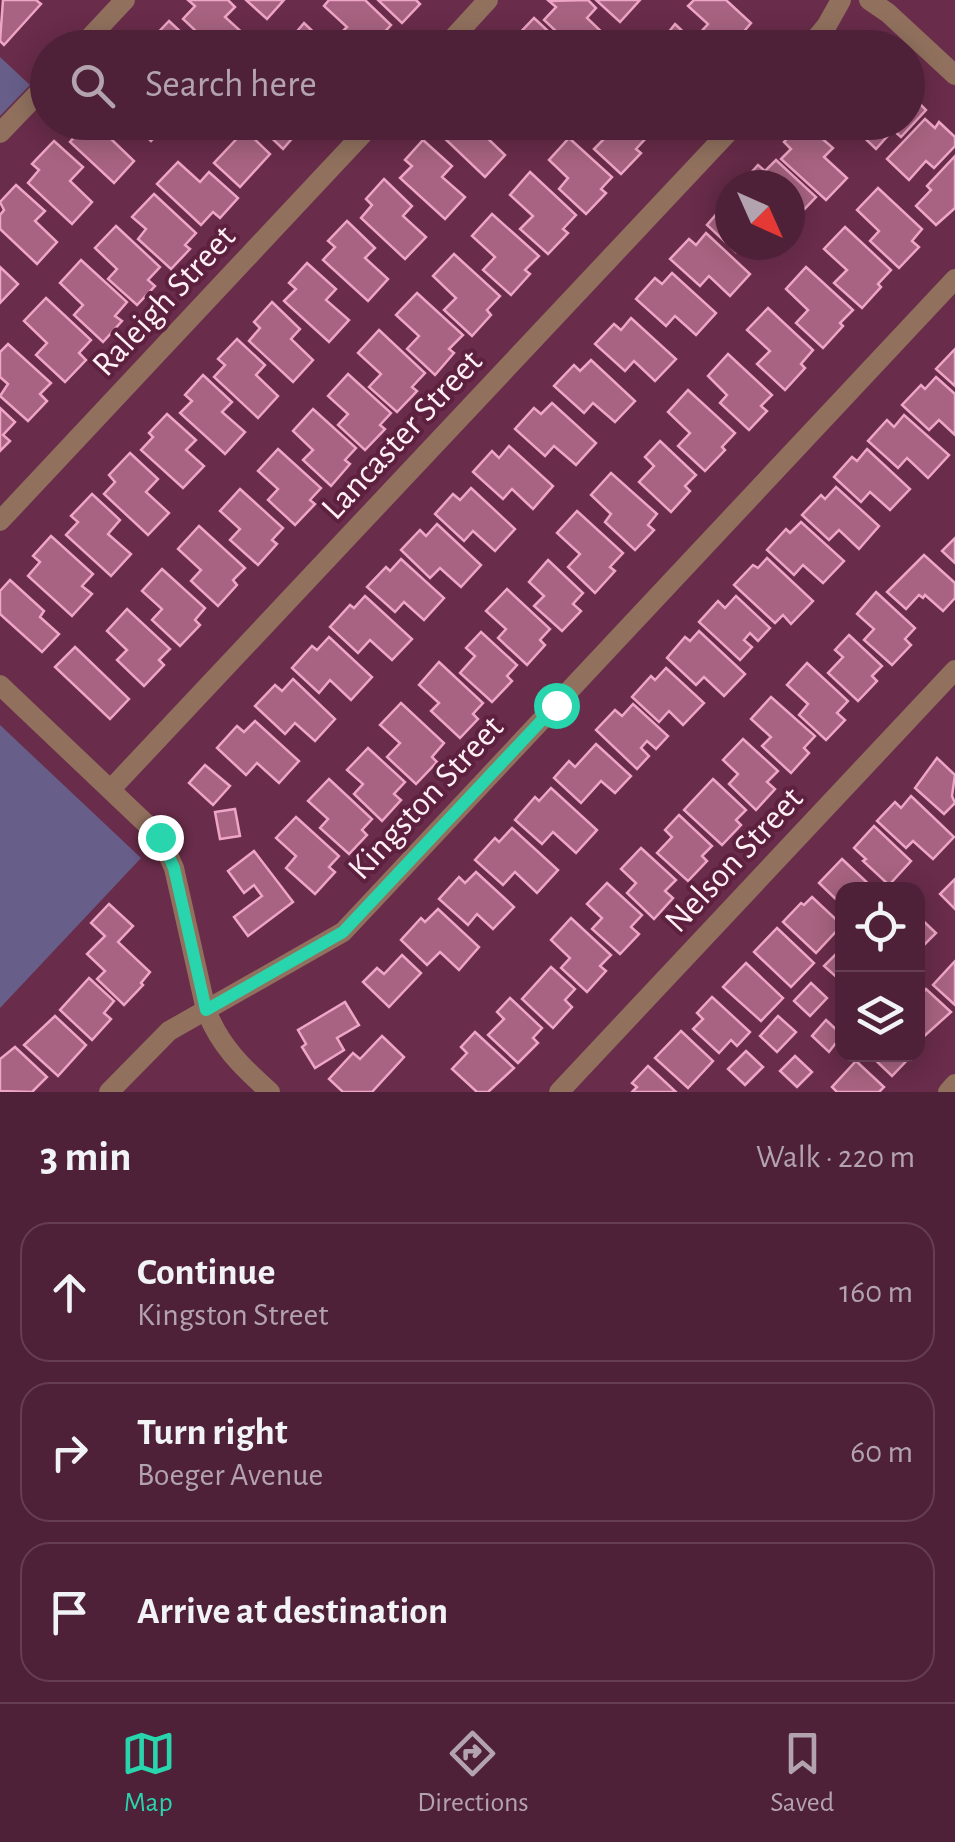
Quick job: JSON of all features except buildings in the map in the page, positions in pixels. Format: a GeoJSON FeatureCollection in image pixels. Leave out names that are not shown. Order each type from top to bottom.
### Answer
{"type":"FeatureCollection","features":[{"type":"Feature","properties":{"kind":"street"},"geometry":{"type":"LineString","coordinates":[[97,30],[125,0]]}},
{"type":"Feature","properties":{"kind":"street"},"geometry":{"type":"LineString","coordinates":[[460,30],[488,0]]}},
{"type":"Feature","properties":{"kind":"street"},"geometry":{"type":"LineString","coordinates":[[823,30],[841,0]]}},
{"type":"Feature","properties":{"kind":"street"},"geometry":{"type":"LineString","coordinates":[[869,0],[907,30]]}},
{"type":"Feature","properties":{"kind":"street"},"geometry":{"type":"LineString","coordinates":[[925,47],[955,75]]}},
{"type":"Feature","properties":{"kind":"street"},"geometry":{"type":"LineString","coordinates":[[0,133],[30,102]]}},
{"type":"Feature","properties":{"kind":"street","name":"Raleigh Street"},"geometry":{"type":"LineString","coordinates":[[0,521],[357,140]]}},
{"type":"Feature","properties":{"kind":"street","name":"Lancaster Street"},"geometry":{"type":"LineString","coordinates":[[111,790],[721,140]]}},
{"type":"Feature","properties":{"kind":"street","name":"Kingston Street"},"geometry":{"type":"LineString","coordinates":[[109,1092],[161,1038],[343,932],[955,278]]}},
{"type":"Feature","properties":{"kind":"street","name":"Nelson Street"},"geometry":{"type":"LineString","coordinates":[[559,1092],[955,670]]}},
{"type":"Feature","properties":{"kind":"street"},"geometry":{"type":"LineString","coordinates":[[0,685],[150,825],[168,853],[214,1032],[233,1058],[270,1092]]}},
{"type":"Feature","properties":{"kind":"street"},"geometry":{"type":"LineString","coordinates":[[948,1092],[955,1084]]}},
{"type":"Feature","properties":{"kind":"shaded area"},"geometry":{"type":"Polygon","coordinates":[[[0,57],[30,85],[0,116],[0,57]]]}},
{"type":"Feature","properties":{"kind":"shaded area"},"geometry":{"type":"Polygon","coordinates":[[[0,725],[141,858],[0,1008],[0,725]]]}},
{"type":"Feature","properties":{"kind":"route"},"geometry":{"type":"LineString","coordinates":[[160,837],[174,868],[206,1010],[343,932],[556,705]]}}]}
